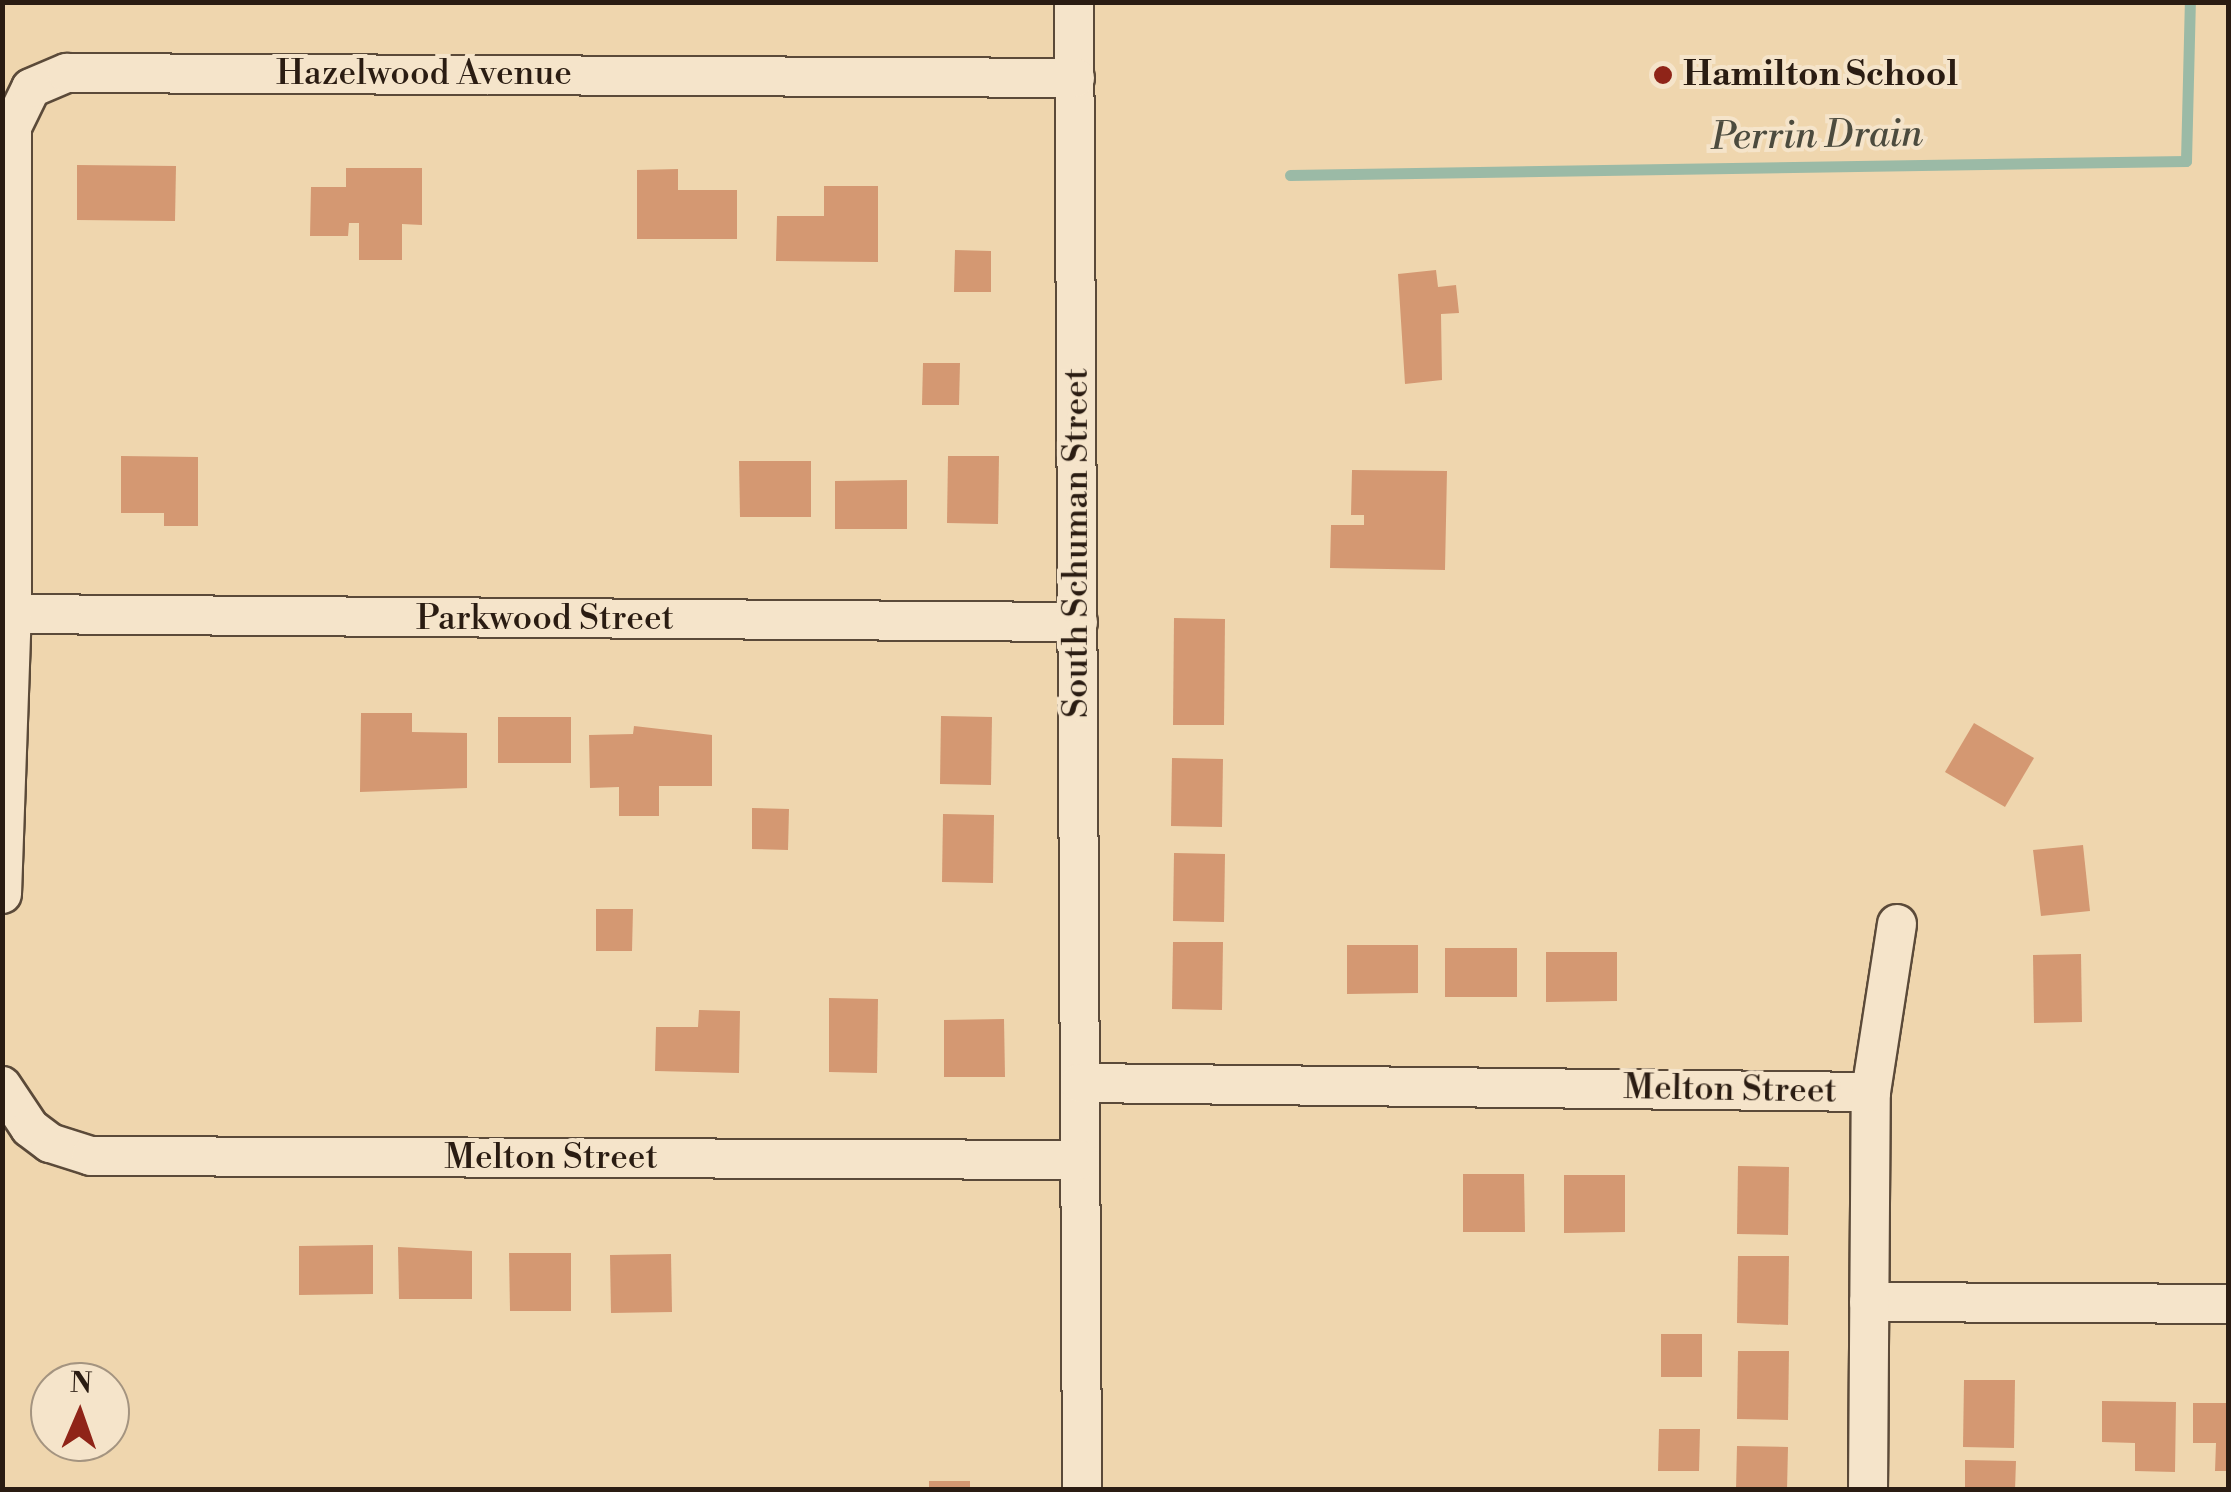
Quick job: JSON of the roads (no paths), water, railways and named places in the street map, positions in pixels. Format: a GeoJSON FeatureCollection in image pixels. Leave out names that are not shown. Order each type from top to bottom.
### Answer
{"type":"FeatureCollection","features":[{"type":"Feature","properties":{"kind":"street","name":"South Schuman Street"},"geometry":{"type":"LineString","coordinates":[[1074,2],[1082,1490]]}},
{"type":"Feature","properties":{"kind":"street","name":"Hazelwood Avenue"},"geometry":{"type":"LineString","coordinates":[[12,614],[12,127],[30,88],[67,72],[1074,78]]}},
{"type":"Feature","properties":{"kind":"street","name":"Parkwood Street"},"geometry":{"type":"LineString","coordinates":[[12,614],[1078,622]]}},
{"type":"Feature","properties":{"kind":"street"},"geometry":{"type":"LineString","coordinates":[[2,894],[12,614]]}},
{"type":"Feature","properties":{"kind":"street"},"geometry":{"type":"LineString","coordinates":[[1871,1092],[1897,924]]}},
{"type":"Feature","properties":{"kind":"street","name":"Melton Street"},"geometry":{"type":"LineString","coordinates":[[1080,1083],[1871,1092],[1868,1490]]}},
{"type":"Feature","properties":{"kind":"street","name":"Melton Street"},"geometry":{"type":"LineString","coordinates":[[2,1086],[30,1128],[50,1143],[92,1156],[1080,1160]]}},
{"type":"Feature","properties":{"kind":"street"},"geometry":{"type":"LineString","coordinates":[[1869,1302],[2228,1304]]}},
{"type":"Feature","properties":{"kind":"waterway","name":"Perrin Drain"},"geometry":{"type":"LineString","coordinates":[[1290,175],[2186,161],[2190,2]]}},
{"type":"Feature","properties":{"kind":"place","name":"Hamilton School"},"geometry":{"type":"Point","coordinates":[1663,75]}}]}
